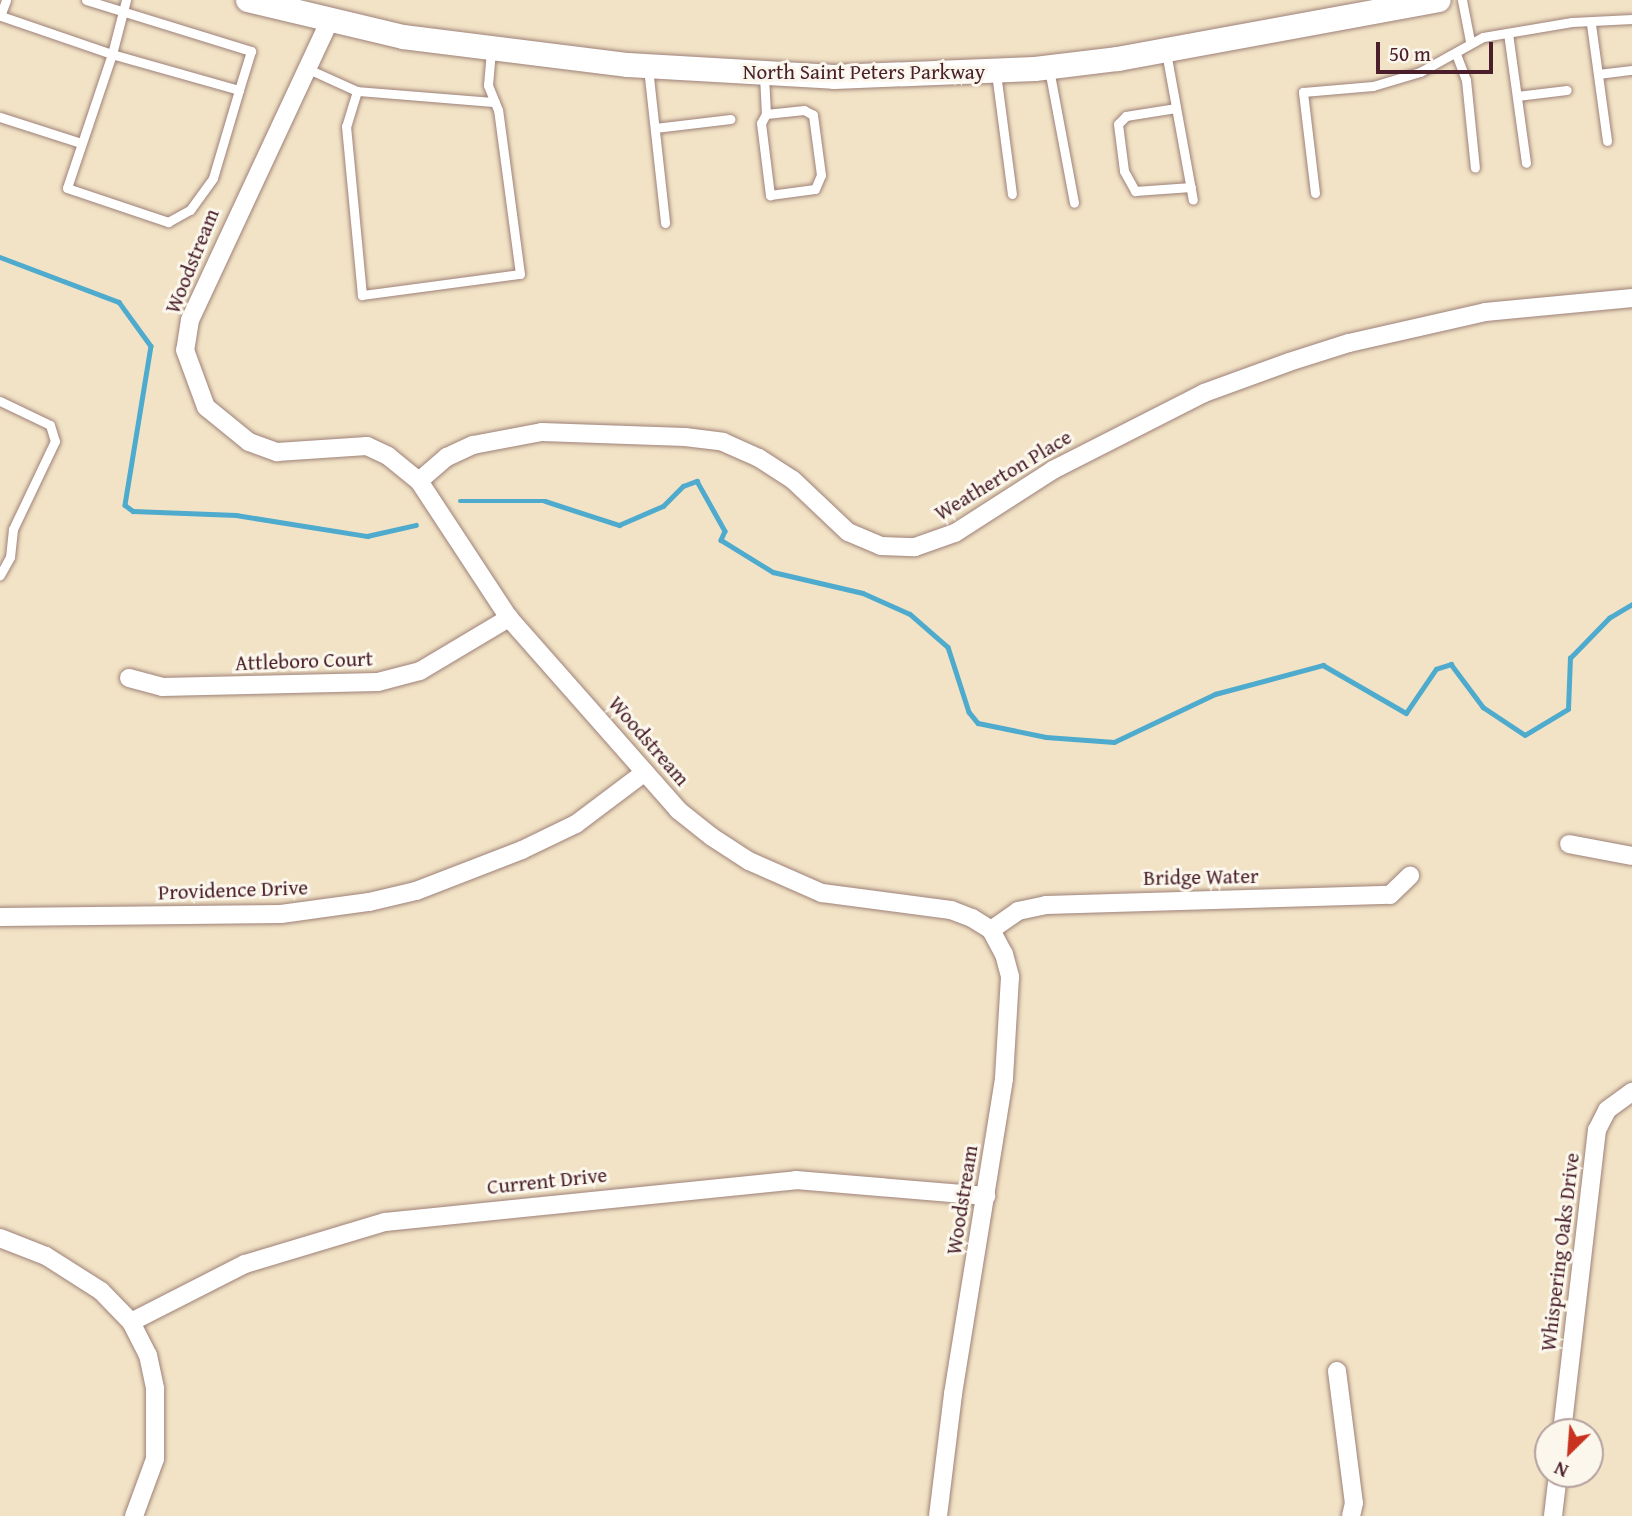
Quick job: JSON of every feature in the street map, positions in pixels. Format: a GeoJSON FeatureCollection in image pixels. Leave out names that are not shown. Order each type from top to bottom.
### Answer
{"type":"FeatureCollection","features":[{"type":"Feature","properties":{"kind":"main road","name":"North Saint Peters Parkway"},"geometry":{"type":"LineString","coordinates":[[248,0],[329,22],[491,48],[648,67],[764,74],[917,76],[1048,67],[1166,52],[1439,0]]}},
{"type":"Feature","properties":{"kind":"street","name":"Woodstream"},"geometry":{"type":"LineString","coordinates":[[329,22],[190,320],[185,350],[193,382],[206,407],[249,442],[297,453],[367,446],[387,456],[419,481],[509,618],[678,810],[712,837],[787,880],[865,902],[951,910],[991,930],[1010,977],[1009,1022],[986,1196],[953,1394],[939,1516]]}},
{"type":"Feature","properties":{"kind":"street","name":"Weatherton Place"},"geometry":{"type":"LineString","coordinates":[[419,481],[447,457],[473,444],[542,432],[723,442],[759,458],[793,481],[848,531],[881,546],[915,547],[956,533],[1054,470],[1203,393],[1289,362],[1362,339],[1485,312],[1632,298]]}},
{"type":"Feature","properties":{"kind":"street","name":"Attleboro Court"},"geometry":{"type":"LineString","coordinates":[[129,678],[162,687],[378,682],[420,671],[509,618]]}},
{"type":"Feature","properties":{"kind":"street","name":"Providence Drive"},"geometry":{"type":"LineString","coordinates":[[0,917],[281,914],[380,899],[482,868],[522,850],[576,824],[645,772]]}},
{"type":"Feature","properties":{"kind":"street"},"geometry":{"type":"LineString","coordinates":[[1569,844],[1632,856]]}},
{"type":"Feature","properties":{"kind":"street","name":"Bridge Water"},"geometry":{"type":"LineString","coordinates":[[991,930],[1018,911],[1045,905],[1390,895],[1410,876]]}},
{"type":"Feature","properties":{"kind":"street","name":"Whispering Oaks Drive"},"geometry":{"type":"LineString","coordinates":[[1564,1418],[1597,1130],[1607,1110],[1632,1093]]}},
{"type":"Feature","properties":{"kind":"street","name":"Current Drive"},"geometry":{"type":"LineString","coordinates":[[131,1322],[245,1264],[385,1222],[796,1180],[986,1196]]}},
{"type":"Feature","properties":{"kind":"street"},"geometry":{"type":"LineString","coordinates":[[0,1238],[76,1274],[131,1322],[148,1355],[155,1389],[155,1459],[146,1493],[134,1516]]}},
{"type":"Feature","properties":{"kind":"street"},"geometry":{"type":"LineString","coordinates":[[1337,1371],[1354,1503],[1351,1516]]}},
{"type":"Feature","properties":{"kind":"street"},"geometry":{"type":"LineString","coordinates":[[1553,1516],[1556,1488]]}},
{"type":"Feature","properties":{"kind":"lane"},"geometry":{"type":"LineString","coordinates":[[6,0],[0,16],[112,54],[239,90]]}},
{"type":"Feature","properties":{"kind":"lane"},"geometry":{"type":"LineString","coordinates":[[86,0],[123,11],[251,51],[213,178],[203,196],[168,222],[67,188],[112,54],[123,11],[126,0]]}},
{"type":"Feature","properties":{"kind":"lane"},"geometry":{"type":"LineString","coordinates":[[1462,0],[1471,41]]}},
{"type":"Feature","properties":{"kind":"lane"},"geometry":{"type":"LineString","coordinates":[[1315,192],[1303,92],[1373,86],[1420,72],[1456,54],[1471,41],[1572,22],[1591,24],[1632,19]]}},
{"type":"Feature","properties":{"kind":"lane"},"geometry":{"type":"LineString","coordinates":[[1591,24],[1607,141]]}},
{"type":"Feature","properties":{"kind":"lane"},"geometry":{"type":"LineString","coordinates":[[1508,33],[1526,163]]}},
{"type":"Feature","properties":{"kind":"lane"},"geometry":{"type":"LineString","coordinates":[[357,91],[346,126],[362,295],[520,274],[495,102],[488,85],[491,48]]}},
{"type":"Feature","properties":{"kind":"lane"},"geometry":{"type":"LineString","coordinates":[[1166,52],[1193,200]]}},
{"type":"Feature","properties":{"kind":"lane"},"geometry":{"type":"LineString","coordinates":[[1456,54],[1466,80],[1475,168]]}},
{"type":"Feature","properties":{"kind":"lane"},"geometry":{"type":"LineString","coordinates":[[648,67],[666,223]]}},
{"type":"Feature","properties":{"kind":"lane"},"geometry":{"type":"LineString","coordinates":[[1048,67],[1074,203]]}},
{"type":"Feature","properties":{"kind":"lane"},"geometry":{"type":"LineString","coordinates":[[306,68],[357,91],[495,102]]}},
{"type":"Feature","properties":{"kind":"lane"},"geometry":{"type":"LineString","coordinates":[[1598,74],[1632,70]]}},
{"type":"Feature","properties":{"kind":"lane"},"geometry":{"type":"LineString","coordinates":[[996,71],[1012,194]]}},
{"type":"Feature","properties":{"kind":"lane"},"geometry":{"type":"LineString","coordinates":[[764,74],[766,114],[761,123],[771,195],[815,189],[821,175],[813,114],[804,110],[766,114]]}},
{"type":"Feature","properties":{"kind":"lane"},"geometry":{"type":"LineString","coordinates":[[1517,96],[1567,90]]}},
{"type":"Feature","properties":{"kind":"lane"},"geometry":{"type":"LineString","coordinates":[[1176,108],[1126,116],[1118,124],[1124,171],[1135,191],[1191,187]]}},
{"type":"Feature","properties":{"kind":"lane"},"geometry":{"type":"LineString","coordinates":[[0,117],[81,143]]}},
{"type":"Feature","properties":{"kind":"lane"},"geometry":{"type":"LineString","coordinates":[[655,128],[730,119]]}},
{"type":"Feature","properties":{"kind":"lane"},"geometry":{"type":"LineString","coordinates":[[0,401],[50,425],[55,441],[13,529],[10,557],[0,575]]}},
{"type":"Feature","properties":{"kind":"waterway"},"geometry":{"type":"LineString","coordinates":[[0,257],[119,302],[151,346],[125,505],[133,511],[236,515],[367,536],[416,525]]}},
{"type":"Feature","properties":{"kind":"waterway"},"geometry":{"type":"LineString","coordinates":[[460,501],[545,501],[619,525],[663,506],[683,486],[697,481],[725,531],[721,540],[773,572],[863,593],[910,614],[948,647],[969,712],[978,723],[1046,737],[1114,742],[1215,694],[1323,665],[1406,713],[1436,669],[1451,664],[1483,707],[1525,735],[1568,709],[1570,658],[1609,618],[1632,604]]}}]}
